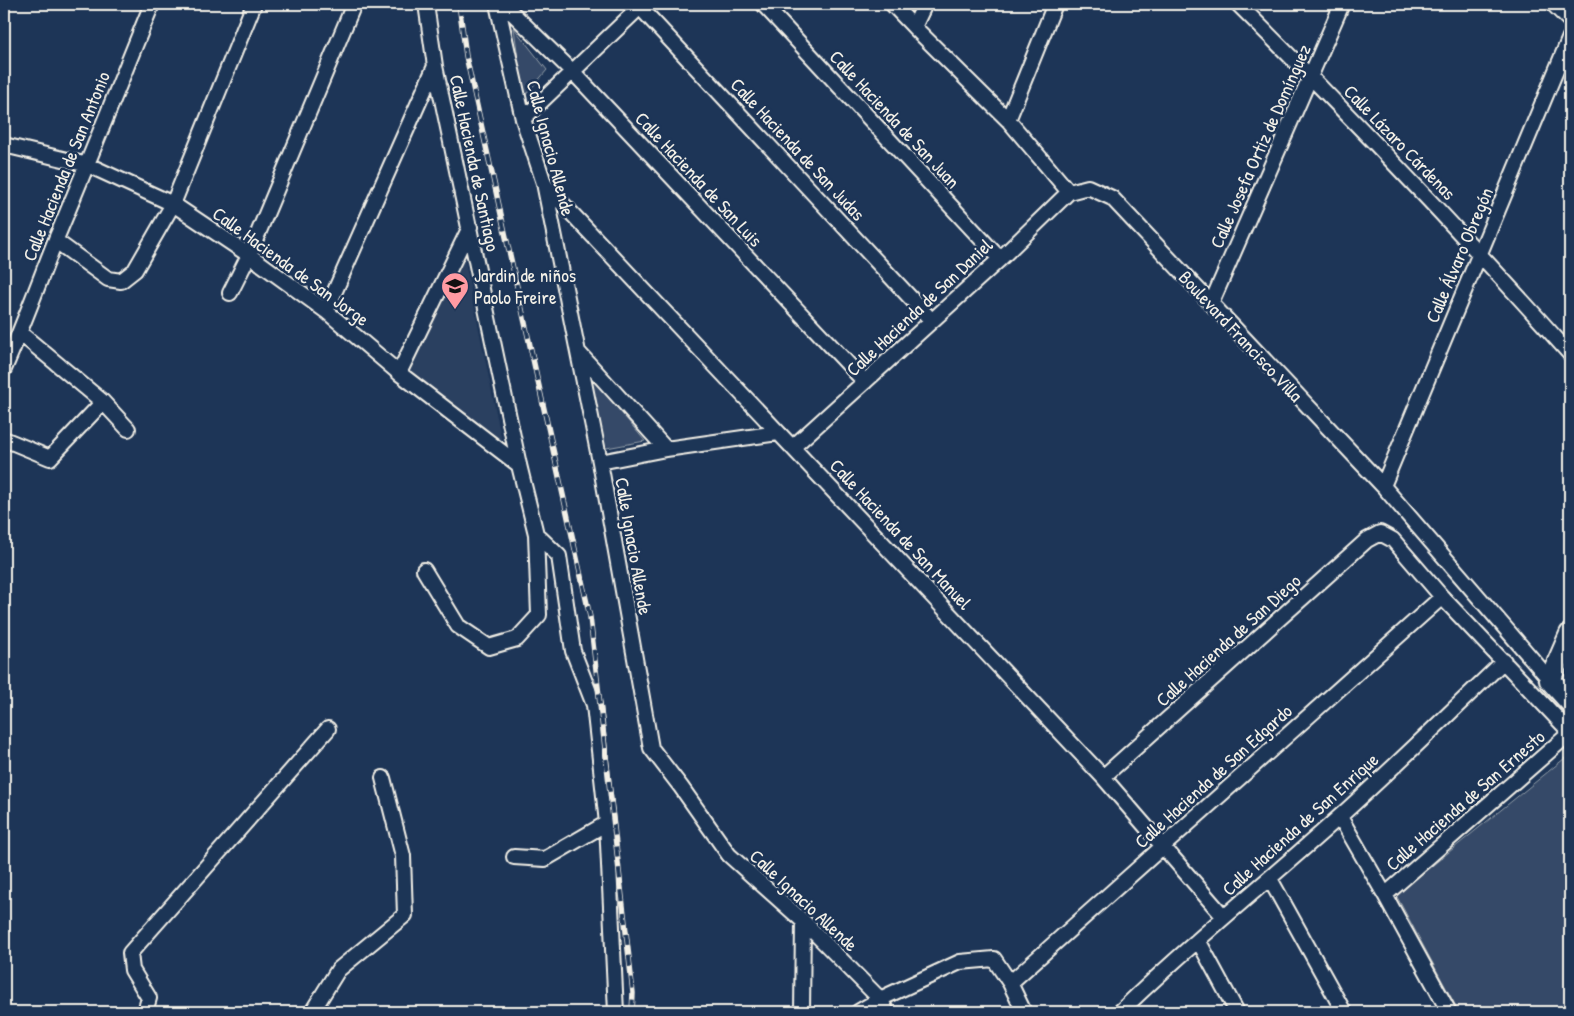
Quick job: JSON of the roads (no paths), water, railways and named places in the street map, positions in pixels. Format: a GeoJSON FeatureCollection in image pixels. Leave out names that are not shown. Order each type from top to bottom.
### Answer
{"type":"FeatureCollection","features":[{"type":"Feature","properties":{"kind":"street","name":"Calle Hacienda de San Antonio"},"geometry":{"type":"LineString","coordinates":[[4,369],[152,4]]}},
{"type":"Feature","properties":{"kind":"street"},"geometry":{"type":"LineString","coordinates":[[56,241],[108,279],[121,281],[135,270],[173,204],[254,4]]}},
{"type":"Feature","properties":{"kind":"street"},"geometry":{"type":"LineString","coordinates":[[230,293],[249,255],[354,4]]}},
{"type":"Feature","properties":{"kind":"street","name":"Calle Hacienda de Santiago"},"geometry":{"type":"LineString","coordinates":[[424,570],[458,626],[489,646],[517,639],[539,615],[536,534],[519,465],[435,66],[426,4]]}},
{"type":"Feature","properties":{"kind":"street","name":"Calle Ignacio Allende"},"geometry":{"type":"LineString","coordinates":[[497,4],[523,119],[544,183],[600,462],[651,748],[729,856],[803,922],[880,999],[887,1012]]}},
{"type":"Feature","properties":{"kind":"street","name":"Calle Hacienda de San Luis"},"geometry":{"type":"LineString","coordinates":[[502,4],[573,72],[865,382]]}},
{"type":"Feature","properties":{"kind":"street","name":"Calle Hacienda de San Juan"},"geometry":{"type":"LineString","coordinates":[[763,4],[1000,259]]}},
{"type":"Feature","properties":{"kind":"street"},"geometry":{"type":"LineString","coordinates":[[892,4],[1008,120],[1070,192]]}},
{"type":"Feature","properties":{"kind":"street"},"geometry":{"type":"LineString","coordinates":[[914,28],[924,4]]}},
{"type":"Feature","properties":{"kind":"street"},"geometry":{"type":"LineString","coordinates":[[1008,120],[1056,4]]}},
{"type":"Feature","properties":{"kind":"street","name":"Calle Lázaro Cárdenas"},"geometry":{"type":"LineString","coordinates":[[1238,4],[1311,76],[1480,253],[1570,354]]}},
{"type":"Feature","properties":{"kind":"street","name":"Calle Josefa Ortiz de Domínguez"},"geometry":{"type":"LineString","coordinates":[[1211,304],[1342,4]]}},
{"type":"Feature","properties":{"kind":"street"},"geometry":{"type":"LineString","coordinates":[[1553,4],[1570,21]]}},
{"type":"Feature","properties":{"kind":"street"},"geometry":{"type":"LineString","coordinates":[[523,119],[640,5]]}},
{"type":"Feature","properties":{"kind":"street","name":"Calle Hacienda de San Judas"},"geometry":{"type":"LineString","coordinates":[[640,5],[932,321]]}},
{"type":"Feature","properties":{"kind":"street","name":"Calle Álvaro Obregón"},"geometry":{"type":"LineString","coordinates":[[1383,486],[1570,37]]}},
{"type":"Feature","properties":{"kind":"street"},"geometry":{"type":"LineString","coordinates":[[326,311],[435,66]]}},
{"type":"Feature","properties":{"kind":"street","name":"Calle Hacienda de San Jorge"},"geometry":{"type":"LineString","coordinates":[[7,148],[88,165],[173,204],[249,255],[326,311],[399,373],[519,465]]}},
{"type":"Feature","properties":{"kind":"street","name":"Calle Hacienda de San Manuel"},"geometry":{"type":"LineString","coordinates":[[544,183],[1103,777],[1224,917]]}},
{"type":"Feature","properties":{"kind":"street","name":"Boulevard Francisco Villa"},"geometry":{"type":"LineString","coordinates":[[1070,192],[1088,187],[1112,198],[1383,486],[1570,702]]}},
{"type":"Feature","properties":{"kind":"street","name":"Calle Hacienda de San Daniel"},"geometry":{"type":"LineString","coordinates":[[793,447],[1000,259],[1070,192]]}},
{"type":"Feature","properties":{"kind":"street"},"geometry":{"type":"LineString","coordinates":[[399,373],[470,228]]}},
{"type":"Feature","properties":{"kind":"street"},"geometry":{"type":"LineString","coordinates":[[20,333],[104,402],[128,429]]}},
{"type":"Feature","properties":{"kind":"street"},"geometry":{"type":"LineString","coordinates":[[578,352],[666,449]]}},
{"type":"Feature","properties":{"kind":"street"},"geometry":{"type":"LineString","coordinates":[[4,439],[50,458],[104,402]]}},
{"type":"Feature","properties":{"kind":"street"},"geometry":{"type":"LineString","coordinates":[[600,462],[666,449],[778,433]]}},
{"type":"Feature","properties":{"kind":"street"},"geometry":{"type":"LineString","coordinates":[[536,534],[558,556],[573,651],[594,705],[607,823],[616,1012]]}},
{"type":"Feature","properties":{"kind":"street","name":"Calle Hacienda de San Diego"},"geometry":{"type":"LineString","coordinates":[[1103,777],[1367,540],[1380,534],[1393,540],[1442,597]]}},
{"type":"Feature","properties":{"kind":"street"},"geometry":{"type":"LineString","coordinates":[[1442,597],[1570,732]]}},
{"type":"Feature","properties":{"kind":"street","name":"Calle Hacienda de San Edgardo"},"geometry":{"type":"LineString","coordinates":[[1010,984],[1442,597]]}},
{"type":"Feature","properties":{"kind":"street"},"geometry":{"type":"LineString","coordinates":[[1550,680],[1570,634]]}},
{"type":"Feature","properties":{"kind":"street","name":"Calle Hacienda de San Enrique"},"geometry":{"type":"LineString","coordinates":[[1120,1012],[1133,1007],[1198,940],[1340,816],[1504,661]]}},
{"type":"Feature","properties":{"kind":"street"},"geometry":{"type":"LineString","coordinates":[[145,1012],[148,998],[132,970],[130,953],[328,729]]}},
{"type":"Feature","properties":{"kind":"street","name":"Calle Hacienda de San Ernesto"},"geometry":{"type":"LineString","coordinates":[[1385,895],[1570,732]]}},
{"type":"Feature","properties":{"kind":"street"},"geometry":{"type":"LineString","coordinates":[[312,1012],[338,970],[405,915],[404,856],[383,778]]}},
{"type":"Feature","properties":{"kind":"street"},"geometry":{"type":"LineString","coordinates":[[1340,816],[1449,1012]]}},
{"type":"Feature","properties":{"kind":"street"},"geometry":{"type":"LineString","coordinates":[[514,857],[545,859],[607,823]]}},
{"type":"Feature","properties":{"kind":"street"},"geometry":{"type":"LineString","coordinates":[[1270,879],[1344,1012]]}},
{"type":"Feature","properties":{"kind":"street"},"geometry":{"type":"LineString","coordinates":[[802,1012],[803,922]]}},
{"type":"Feature","properties":{"kind":"street"},"geometry":{"type":"LineString","coordinates":[[1198,940],[1237,1012]]}},
{"type":"Feature","properties":{"kind":"street"},"geometry":{"type":"LineString","coordinates":[[858,1012],[880,999],[960,962],[994,959],[1010,984],[1024,1012]]}},
{"type":"Feature","properties":{"kind":"railway"},"geometry":{"type":"LineString","coordinates":[[459,4],[466,56],[590,617],[633,993],[632,1012]]}},
{"type":"Feature","properties":{"kind":"place","name":"Jardin de niños Paolo Freire"},"geometry":{"type":"Point","coordinates":[455,310]}}]}
